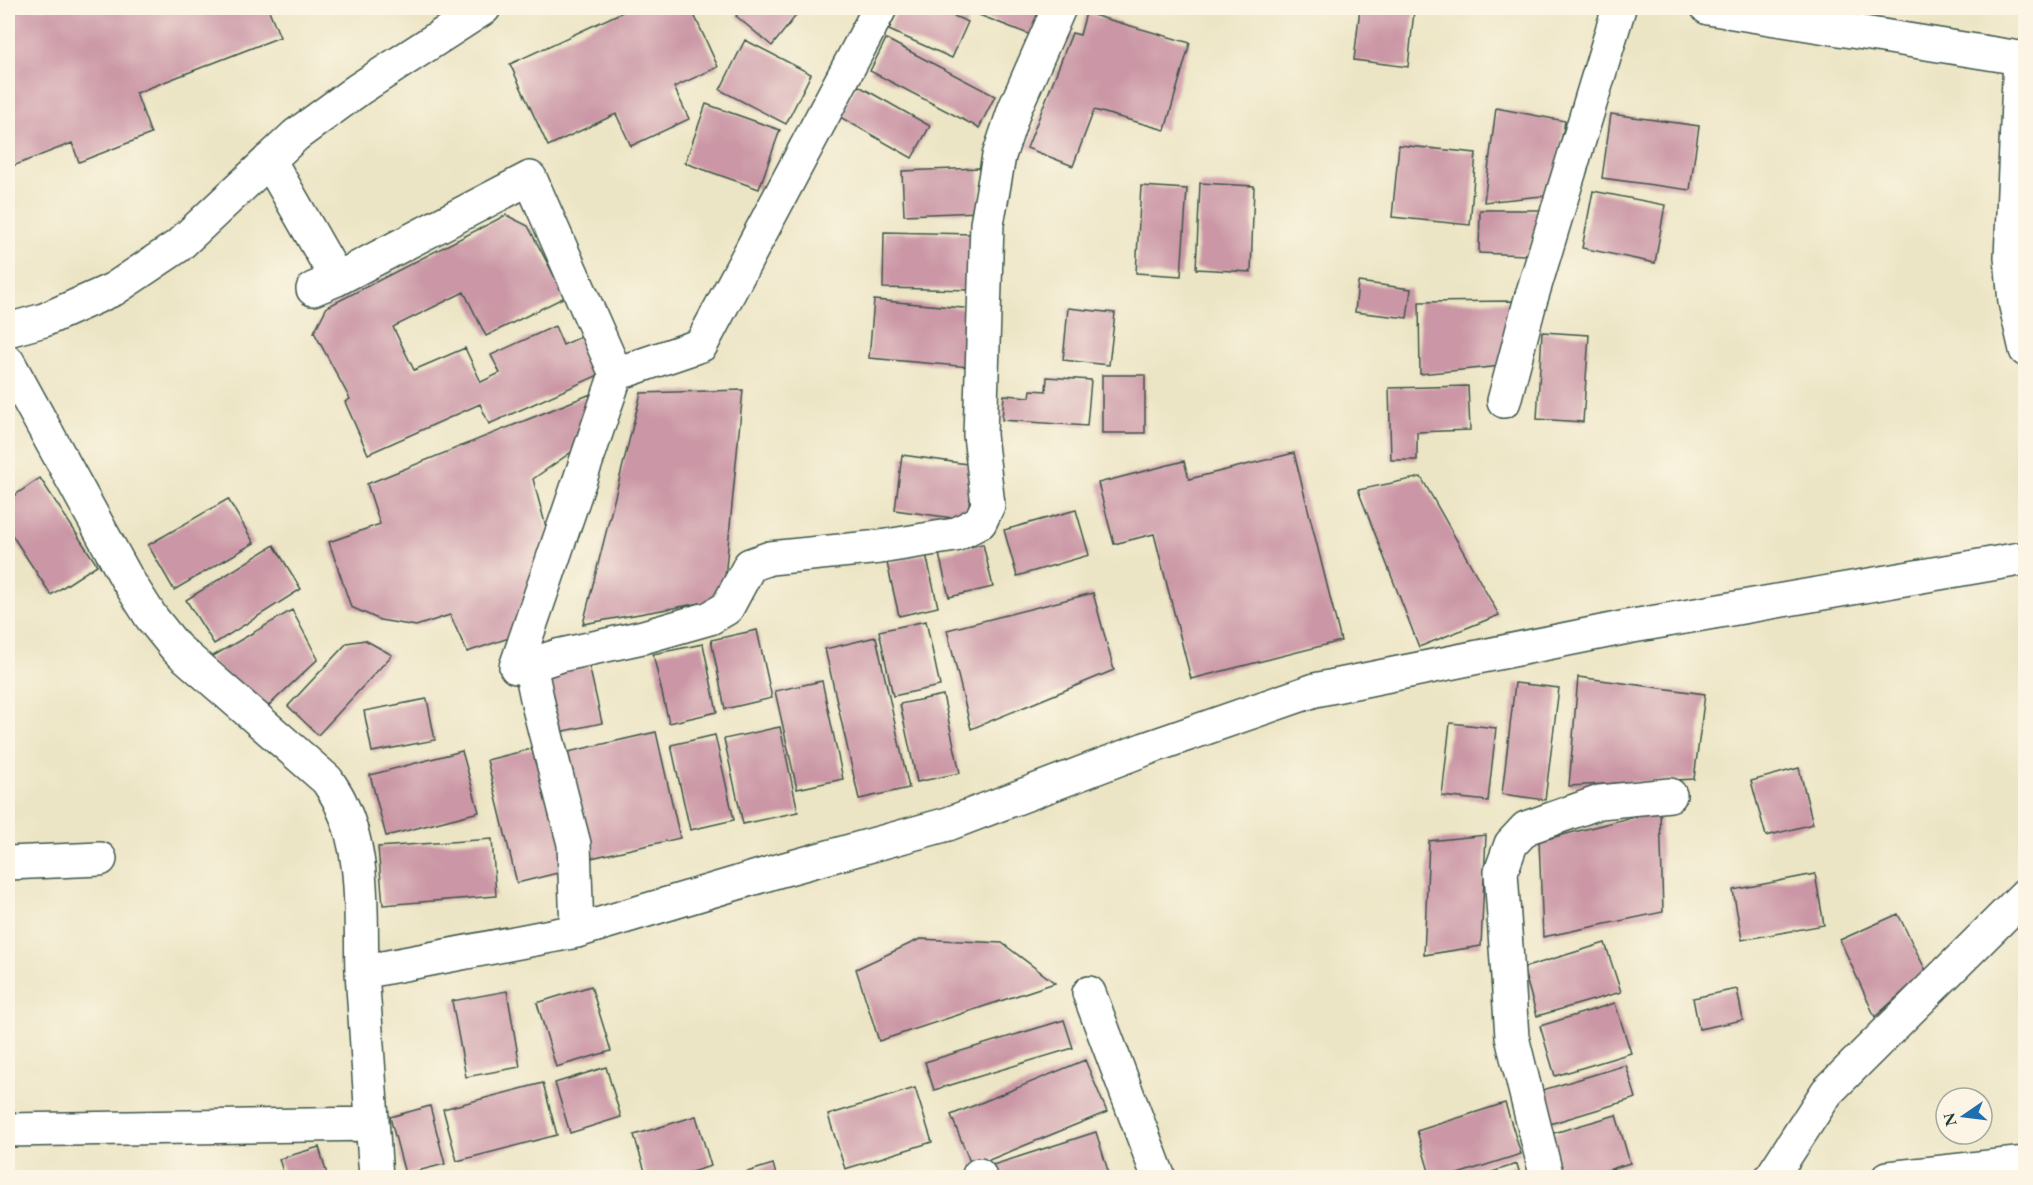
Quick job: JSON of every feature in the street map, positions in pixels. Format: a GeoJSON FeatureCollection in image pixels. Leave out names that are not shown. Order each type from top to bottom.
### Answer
{"type":"FeatureCollection","features":[{"type":"Feature","properties":{"kind":"street"},"geometry":{"type":"LineString","coordinates":[[8,330],[44,320],[114,289],[178,246],[296,135],[359,89],[484,8]]}},
{"type":"Feature","properties":{"kind":"street"},"geometry":{"type":"LineString","coordinates":[[616,374],[701,345],[880,8]]}},
{"type":"Feature","properties":{"kind":"street"},"geometry":{"type":"LineString","coordinates":[[577,931],[574,844],[530,665],[561,655],[643,637],[710,618],[727,608],[750,565],[770,558],[955,536],[980,522],[988,505],[980,435],[987,224],[999,156],[1015,108],[1059,8]]}},
{"type":"Feature","properties":{"kind":"street"},"geometry":{"type":"LineString","coordinates":[[1504,401],[1530,302],[1619,8]]}},
{"type":"Feature","properties":{"kind":"street"},"geometry":{"type":"LineString","coordinates":[[1708,8],[1746,10],[2023,58],[2011,257],[2015,302],[2025,350]]}},
{"type":"Feature","properties":{"kind":"street"},"geometry":{"type":"LineString","coordinates":[[269,160],[325,284],[530,178],[616,374],[516,667]]}},
{"type":"Feature","properties":{"kind":"street"},"geometry":{"type":"LineString","coordinates":[[8,362],[122,569],[151,617],[176,648],[327,780],[341,804],[350,826],[359,866],[362,972],[376,1178]]}},
{"type":"Feature","properties":{"kind":"street"},"geometry":{"type":"LineString","coordinates":[[362,972],[577,931],[774,872],[948,824],[1145,749],[1315,690],[1627,627],[2025,558]]}},
{"type":"Feature","properties":{"kind":"street"},"geometry":{"type":"LineString","coordinates":[[1547,1178],[1512,1037],[1501,872],[1510,844],[1526,828],[1600,802],[1670,795]]}},
{"type":"Feature","properties":{"kind":"street"},"geometry":{"type":"LineString","coordinates":[[8,863],[100,859]]}},
{"type":"Feature","properties":{"kind":"street"},"geometry":{"type":"LineString","coordinates":[[1771,1178],[1827,1092],[2025,894]]}},
{"type":"Feature","properties":{"kind":"street"},"geometry":{"type":"LineString","coordinates":[[1089,993],[1159,1178]]}},
{"type":"Feature","properties":{"kind":"street"},"geometry":{"type":"LineString","coordinates":[[8,1130],[372,1124]]}},
{"type":"Feature","properties":{"kind":"street"},"geometry":{"type":"LineString","coordinates":[[1888,1178],[2025,1163]]}},
{"type":"Feature","properties":{"kind":"building"},"geometry":{"type":"Polygon","coordinates":[[[8,8],[268,8],[280,37],[136,93],[151,134],[79,162],[72,143],[8,168],[8,8]]]}},
{"type":"Feature","properties":{"kind":"building"},"geometry":{"type":"Polygon","coordinates":[[[631,8],[691,8],[718,67],[674,87],[689,119],[631,146],[616,114],[548,146],[510,64],[631,8]]]}},
{"type":"Feature","properties":{"kind":"building"},"geometry":{"type":"Polygon","coordinates":[[[742,8],[802,8],[772,46],[736,16],[742,8]]]}},
{"type":"Feature","properties":{"kind":"building"},"geometry":{"type":"Polygon","coordinates":[[[898,8],[935,8],[968,22],[952,58],[889,30],[898,8]]]}},
{"type":"Feature","properties":{"kind":"building"},"geometry":{"type":"Polygon","coordinates":[[[961,8],[1051,8],[1039,38],[961,8]]]}},
{"type":"Feature","properties":{"kind":"building"},"geometry":{"type":"Polygon","coordinates":[[[1360,8],[1414,11],[1408,67],[1354,60],[1360,8]]]}},
{"type":"Feature","properties":{"kind":"building"},"geometry":{"type":"Polygon","coordinates":[[[1086,13],[1190,43],[1165,130],[1094,110],[1073,166],[1027,148],[1072,33],[1080,35],[1086,13]]]}},
{"type":"Feature","properties":{"kind":"building"},"geometry":{"type":"Polygon","coordinates":[[[886,39],[995,96],[979,128],[870,71],[886,39]]]}},
{"type":"Feature","properties":{"kind":"building"},"geometry":{"type":"Polygon","coordinates":[[[745,40],[811,74],[786,124],[720,90],[745,40]]]}},
{"type":"Feature","properties":{"kind":"building"},"geometry":{"type":"Polygon","coordinates":[[[857,85],[930,126],[912,158],[840,117],[857,85]]]}},
{"type":"Feature","properties":{"kind":"building"},"geometry":{"type":"Polygon","coordinates":[[[706,104],[780,130],[759,189],[685,163],[706,104]]]}},
{"type":"Feature","properties":{"kind":"building"},"geometry":{"type":"Polygon","coordinates":[[[1496,108],[1565,121],[1552,195],[1484,202],[1496,108]]]}},
{"type":"Feature","properties":{"kind":"building"},"geometry":{"type":"Polygon","coordinates":[[[1611,114],[1699,126],[1690,190],[1602,178],[1611,114]]]}},
{"type":"Feature","properties":{"kind":"building"},"geometry":{"type":"Polygon","coordinates":[[[1399,145],[1476,153],[1470,225],[1392,217],[1399,145]]]}},
{"type":"Feature","properties":{"kind":"building"},"geometry":{"type":"Polygon","coordinates":[[[979,168],[980,212],[904,215],[902,171],[979,168]]]}},
{"type":"Feature","properties":{"kind":"building"},"geometry":{"type":"Polygon","coordinates":[[[1200,183],[1254,186],[1251,272],[1196,269],[1200,183]]]}},
{"type":"Feature","properties":{"kind":"building"},"geometry":{"type":"Polygon","coordinates":[[[1141,186],[1187,189],[1181,276],[1136,273],[1141,186]]]}},
{"type":"Feature","properties":{"kind":"building"},"geometry":{"type":"Polygon","coordinates":[[[1593,191],[1665,205],[1655,263],[1582,248],[1593,191]]]}},
{"type":"Feature","properties":{"kind":"building"},"geometry":{"type":"Polygon","coordinates":[[[1480,210],[1547,210],[1525,255],[1479,253],[1480,210]]]}},
{"type":"Feature","properties":{"kind":"building"},"geometry":{"type":"Polygon","coordinates":[[[506,215],[528,226],[565,297],[486,336],[464,292],[393,327],[414,370],[465,348],[481,382],[500,373],[491,355],[555,326],[563,345],[583,336],[601,374],[489,424],[480,404],[368,454],[345,402],[350,399],[314,332],[327,307],[506,215]]]}},
{"type":"Feature","properties":{"kind":"building"},"geometry":{"type":"Polygon","coordinates":[[[884,232],[973,234],[971,290],[883,288],[884,232]]]}},
{"type":"Feature","properties":{"kind":"building"},"geometry":{"type":"Polygon","coordinates":[[[1358,282],[1411,289],[1407,318],[1355,312],[1358,282]]]}},
{"type":"Feature","properties":{"kind":"building"},"geometry":{"type":"Polygon","coordinates":[[[874,300],[974,309],[970,367],[869,358],[874,300]]]}},
{"type":"Feature","properties":{"kind":"building"},"geometry":{"type":"Polygon","coordinates":[[[1513,301],[1502,366],[1420,374],[1419,302],[1513,301]]]}},
{"type":"Feature","properties":{"kind":"building"},"geometry":{"type":"Polygon","coordinates":[[[1068,308],[1115,313],[1109,365],[1063,360],[1068,308]]]}},
{"type":"Feature","properties":{"kind":"building"},"geometry":{"type":"Polygon","coordinates":[[[1542,332],[1589,335],[1583,422],[1537,419],[1542,332]]]}},
{"type":"Feature","properties":{"kind":"building"},"geometry":{"type":"Polygon","coordinates":[[[1102,375],[1145,375],[1145,433],[1102,433],[1102,375]]]}},
{"type":"Feature","properties":{"kind":"building"},"geometry":{"type":"Polygon","coordinates":[[[1047,377],[1091,380],[1087,426],[1002,420],[1004,395],[1030,397],[1031,390],[1046,391],[1047,377]]]}},
{"type":"Feature","properties":{"kind":"building"},"geometry":{"type":"Polygon","coordinates":[[[1468,386],[1470,430],[1417,432],[1417,460],[1391,460],[1389,388],[1468,386]]]}},
{"type":"Feature","properties":{"kind":"building"},"geometry":{"type":"Polygon","coordinates":[[[743,390],[723,599],[583,624],[641,393],[743,390]]]}},
{"type":"Feature","properties":{"kind":"building"},"geometry":{"type":"Polygon","coordinates":[[[591,394],[584,443],[533,479],[550,542],[512,637],[467,652],[450,615],[416,626],[380,620],[351,607],[329,542],[380,524],[367,484],[591,394]]]}},
{"type":"Feature","properties":{"kind":"building"},"geometry":{"type":"Polygon","coordinates":[[[1294,453],[1341,641],[1191,679],[1154,534],[1114,544],[1098,483],[1184,461],[1189,479],[1294,453]]]}},
{"type":"Feature","properties":{"kind":"building"},"geometry":{"type":"Polygon","coordinates":[[[902,455],[974,465],[967,520],[895,510],[902,455]]]}},
{"type":"Feature","properties":{"kind":"building"},"geometry":{"type":"Polygon","coordinates":[[[1421,477],[1499,615],[1419,647],[1358,490],[1421,477]]]}},
{"type":"Feature","properties":{"kind":"building"},"geometry":{"type":"Polygon","coordinates":[[[40,478],[97,565],[51,595],[8,529],[8,500],[40,478]]]}},
{"type":"Feature","properties":{"kind":"building"},"geometry":{"type":"Polygon","coordinates":[[[228,499],[254,543],[174,590],[148,545],[228,499]]]}},
{"type":"Feature","properties":{"kind":"building"},"geometry":{"type":"Polygon","coordinates":[[[1076,510],[1089,555],[1017,576],[1004,530],[1076,510]]]}},
{"type":"Feature","properties":{"kind":"building"},"geometry":{"type":"Polygon","coordinates":[[[983,544],[993,587],[949,597],[939,554],[983,544]]]}},
{"type":"Feature","properties":{"kind":"building"},"geometry":{"type":"Polygon","coordinates":[[[274,545],[301,589],[214,644],[186,600],[274,545]]]}},
{"type":"Feature","properties":{"kind":"building"},"geometry":{"type":"Polygon","coordinates":[[[926,554],[938,607],[899,616],[887,563],[926,554]]]}},
{"type":"Feature","properties":{"kind":"building"},"geometry":{"type":"Polygon","coordinates":[[[1093,593],[1114,670],[971,729],[947,630],[1093,593]]]}},
{"type":"Feature","properties":{"kind":"building"},"geometry":{"type":"Polygon","coordinates":[[[292,610],[318,659],[264,710],[208,659],[292,610]]]}},
{"type":"Feature","properties":{"kind":"building"},"geometry":{"type":"Polygon","coordinates":[[[926,621],[940,686],[893,696],[879,631],[926,621]]]}},
{"type":"Feature","properties":{"kind":"building"},"geometry":{"type":"Polygon","coordinates":[[[757,630],[772,698],[725,709],[711,640],[757,630]]]}},
{"type":"Feature","properties":{"kind":"building"},"geometry":{"type":"Polygon","coordinates":[[[876,637],[909,788],[859,799],[825,649],[876,637]]]}},
{"type":"Feature","properties":{"kind":"building"},"geometry":{"type":"Polygon","coordinates":[[[365,640],[392,655],[318,735],[288,706],[347,643],[365,640]]]}},
{"type":"Feature","properties":{"kind":"building"},"geometry":{"type":"Polygon","coordinates":[[[703,644],[717,712],[669,723],[653,654],[703,644]]]}},
{"type":"Feature","properties":{"kind":"building"},"geometry":{"type":"Polygon","coordinates":[[[589,665],[602,723],[554,733],[541,675],[589,665]]]}},
{"type":"Feature","properties":{"kind":"building"},"geometry":{"type":"Polygon","coordinates":[[[1578,677],[1705,694],[1694,779],[1569,786],[1578,677]]]}},
{"type":"Feature","properties":{"kind":"building"},"geometry":{"type":"Polygon","coordinates":[[[822,681],[843,779],[797,789],[775,691],[822,681]]]}},
{"type":"Feature","properties":{"kind":"building"},"geometry":{"type":"Polygon","coordinates":[[[1515,683],[1559,688],[1545,800],[1502,794],[1515,683]]]}},
{"type":"Feature","properties":{"kind":"building"},"geometry":{"type":"Polygon","coordinates":[[[943,695],[960,773],[917,782],[900,704],[943,695]]]}},
{"type":"Feature","properties":{"kind":"building"},"geometry":{"type":"Polygon","coordinates":[[[427,699],[435,740],[372,752],[364,711],[427,699]]]}},
{"type":"Feature","properties":{"kind":"building"},"geometry":{"type":"Polygon","coordinates":[[[1450,723],[1496,728],[1488,801],[1442,796],[1450,723]]]}},
{"type":"Feature","properties":{"kind":"building"},"geometry":{"type":"Polygon","coordinates":[[[780,727],[798,812],[743,824],[724,739],[780,727]]]}},
{"type":"Feature","properties":{"kind":"building"},"geometry":{"type":"Polygon","coordinates":[[[656,732],[680,838],[591,858],[568,752],[656,732]]]}},
{"type":"Feature","properties":{"kind":"building"},"geometry":{"type":"Polygon","coordinates":[[[715,735],[734,820],[690,830],[671,745],[715,735]]]}},
{"type":"Feature","properties":{"kind":"building"},"geometry":{"type":"Polygon","coordinates":[[[540,747],[570,870],[517,883],[487,760],[540,747]]]}},
{"type":"Feature","properties":{"kind":"building"},"geometry":{"type":"Polygon","coordinates":[[[462,751],[479,812],[386,836],[370,775],[462,751]]]}},
{"type":"Feature","properties":{"kind":"building"},"geometry":{"type":"Polygon","coordinates":[[[1799,768],[1813,824],[1766,836],[1751,781],[1799,768]]]}},
{"type":"Feature","properties":{"kind":"building"},"geometry":{"type":"Polygon","coordinates":[[[1660,810],[1663,912],[1543,937],[1539,841],[1660,810]]]}},
{"type":"Feature","properties":{"kind":"building"},"geometry":{"type":"Polygon","coordinates":[[[1486,835],[1481,946],[1424,955],[1429,841],[1486,835]]]}},
{"type":"Feature","properties":{"kind":"building"},"geometry":{"type":"Polygon","coordinates":[[[492,839],[496,896],[383,905],[378,847],[492,839]]]}},
{"type":"Feature","properties":{"kind":"building"},"geometry":{"type":"Polygon","coordinates":[[[1815,874],[1824,925],[1742,940],[1733,890],[1815,874]]]}},
{"type":"Feature","properties":{"kind":"building"},"geometry":{"type":"Polygon","coordinates":[[[1898,914],[1926,971],[1875,1017],[1840,940],[1898,914]]]}},
{"type":"Feature","properties":{"kind":"building"},"geometry":{"type":"Polygon","coordinates":[[[920,939],[1002,943],[1055,983],[879,1041],[856,969],[920,939]]]}},
{"type":"Feature","properties":{"kind":"building"},"geometry":{"type":"Polygon","coordinates":[[[1605,943],[1621,992],[1537,1016],[1523,968],[1605,943]]]}},
{"type":"Feature","properties":{"kind":"building"},"geometry":{"type":"Polygon","coordinates":[[[591,986],[611,1051],[556,1067],[537,1003],[591,986]]]}},
{"type":"Feature","properties":{"kind":"building"},"geometry":{"type":"Polygon","coordinates":[[[1737,989],[1743,1020],[1699,1029],[1693,998],[1737,989]]]}},
{"type":"Feature","properties":{"kind":"building"},"geometry":{"type":"Polygon","coordinates":[[[507,991],[520,1067],[466,1077],[452,1001],[507,991]]]}},
{"type":"Feature","properties":{"kind":"building"},"geometry":{"type":"Polygon","coordinates":[[[1615,1003],[1631,1053],[1555,1076],[1540,1026],[1615,1003]]]}},
{"type":"Feature","properties":{"kind":"building"},"geometry":{"type":"Polygon","coordinates":[[[1064,1020],[1073,1048],[934,1090],[925,1062],[1064,1020]]]}},
{"type":"Feature","properties":{"kind":"building"},"geometry":{"type":"Polygon","coordinates":[[[1085,1060],[1107,1112],[972,1167],[951,1115],[1085,1060]]]}},
{"type":"Feature","properties":{"kind":"building"},"geometry":{"type":"Polygon","coordinates":[[[1626,1065],[1636,1098],[1543,1126],[1533,1093],[1626,1065]]]}},
{"type":"Feature","properties":{"kind":"building"},"geometry":{"type":"Polygon","coordinates":[[[606,1067],[621,1117],[570,1133],[555,1083],[606,1067]]]}},
{"type":"Feature","properties":{"kind":"building"},"geometry":{"type":"Polygon","coordinates":[[[543,1083],[557,1135],[457,1161],[443,1109],[543,1083]]]}},
{"type":"Feature","properties":{"kind":"building"},"geometry":{"type":"Polygon","coordinates":[[[915,1088],[932,1142],[845,1169],[828,1115],[915,1088]]]}},
{"type":"Feature","properties":{"kind":"building"},"geometry":{"type":"Polygon","coordinates":[[[1505,1103],[1521,1154],[1445,1178],[1431,1178],[1417,1131],[1505,1103]]]}},
{"type":"Feature","properties":{"kind":"building"},"geometry":{"type":"Polygon","coordinates":[[[430,1106],[445,1164],[405,1174],[390,1117],[430,1106]]]}},
{"type":"Feature","properties":{"kind":"building"},"geometry":{"type":"Polygon","coordinates":[[[1616,1115],[1630,1163],[1583,1178],[1560,1178],[1547,1135],[1616,1115]]]}},
{"type":"Feature","properties":{"kind":"building"},"geometry":{"type":"Polygon","coordinates":[[[696,1116],[711,1166],[671,1178],[647,1178],[634,1135],[696,1116]]]}},
{"type":"Feature","properties":{"kind":"building"},"geometry":{"type":"Polygon","coordinates":[[[1096,1132],[1109,1174],[1098,1178],[997,1178],[993,1165],[1096,1132]]]}},
{"type":"Feature","properties":{"kind":"building"},"geometry":{"type":"Polygon","coordinates":[[[319,1147],[328,1178],[285,1178],[279,1159],[319,1147]]]}},
{"type":"Feature","properties":{"kind":"building"},"geometry":{"type":"Polygon","coordinates":[[[773,1164],[777,1178],[731,1178],[731,1177],[773,1164]]]}},
{"type":"Feature","properties":{"kind":"building"},"geometry":{"type":"Polygon","coordinates":[[[1517,1164],[1521,1178],[1476,1178],[1476,1177],[1517,1164]]]}}]}
